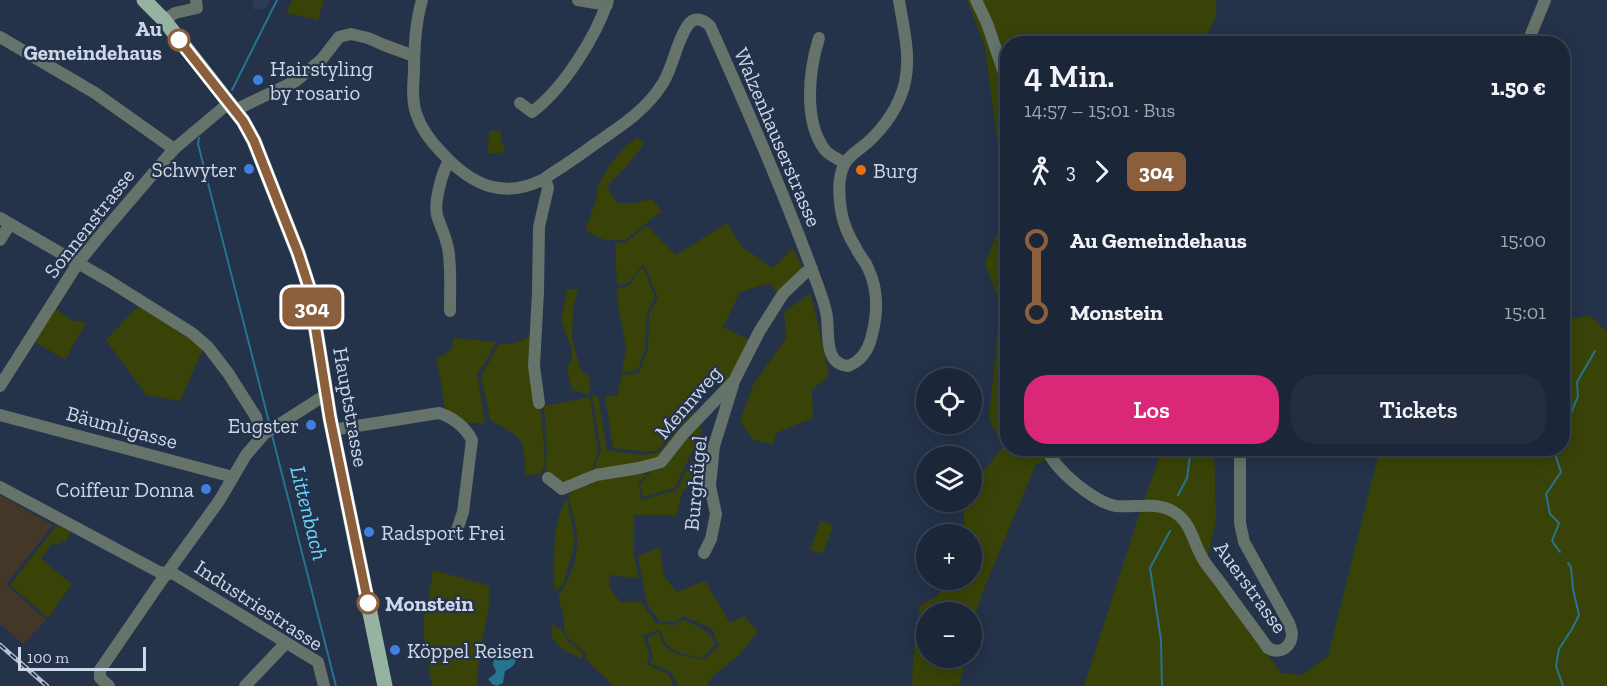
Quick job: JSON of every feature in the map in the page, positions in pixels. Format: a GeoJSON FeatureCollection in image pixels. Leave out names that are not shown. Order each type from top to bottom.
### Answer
{"type":"FeatureCollection","features":[{"type":"Feature","properties":{"kind":"main road","name":"Hauptstrasse"},"geometry":{"type":"LineString","coordinates":[[144,0],[164,20],[243,121],[254,141],[298,253],[309,287],[332,430],[385,686]]}},
{"type":"Feature","properties":{"kind":"street"},"geometry":{"type":"LineString","coordinates":[[164,20],[175,13],[197,8],[196,0]]}},
{"type":"Feature","properties":{"kind":"street","name":"Walzenhauserstrasse"},"geometry":{"type":"LineString","coordinates":[[422,0],[415,35],[413,95],[420,124],[432,143],[471,179],[498,189],[513,189],[544,179],[624,124],[647,105],[674,62],[683,33],[689,23],[692,20],[702,19],[710,26],[766,153],[812,269],[827,317],[831,355],[843,365],[853,364],[871,342],[877,304],[875,284],[855,248],[841,211],[840,183],[845,163]]}},
{"type":"Feature","properties":{"kind":"street"},"geometry":{"type":"LineString","coordinates":[[520,104],[532,112],[543,104],[558,88],[585,48],[607,3],[578,0]]}},
{"type":"Feature","properties":{"kind":"street"},"geometry":{"type":"LineString","coordinates":[[819,38],[812,59],[812,119],[816,133],[826,150],[834,158],[845,163],[885,124],[896,106],[906,81],[908,52],[899,0]]}},
{"type":"Feature","properties":{"kind":"street"},"geometry":{"type":"LineString","coordinates":[[976,0],[987,23],[1000,61]]}},
{"type":"Feature","properties":{"kind":"street"},"geometry":{"type":"LineString","coordinates":[[1530,36],[1545,0]]}},
{"type":"Feature","properties":{"kind":"street","name":"Sonnenstrasse"},"geometry":{"type":"LineString","coordinates":[[2,380],[78,263],[174,149],[232,106],[296,81],[322,59],[339,37],[351,34],[368,38],[414,56]]}},
{"type":"Feature","properties":{"kind":"street"},"geometry":{"type":"LineString","coordinates":[[0,38],[95,93],[174,149]]}},
{"type":"Feature","properties":{"kind":"street"},"geometry":{"type":"LineString","coordinates":[[450,161],[445,168],[436,212],[447,242],[450,310]]}},
{"type":"Feature","properties":{"kind":"street"},"geometry":{"type":"LineString","coordinates":[[539,403],[534,366],[539,227],[548,188],[544,179]]}},
{"type":"Feature","properties":{"kind":"street"},"geometry":{"type":"LineString","coordinates":[[0,240],[5,221],[192,333],[208,347],[228,373],[256,417],[262,436]]}},
{"type":"Feature","properties":{"kind":"street","name":"Mennweg"},"geometry":{"type":"LineString","coordinates":[[548,478],[562,489],[596,475],[661,462],[684,433],[734,381],[759,332],[783,294],[812,269]]}},
{"type":"Feature","properties":{"kind":"street","name":"Burghügel"},"geometry":{"type":"LineString","coordinates":[[704,553],[711,539],[716,514],[710,486],[714,446],[734,381]]}},
{"type":"Feature","properties":{"kind":"street"},"geometry":{"type":"LineString","coordinates":[[109,686],[100,678],[100,670],[219,501],[246,455],[262,436],[319,399],[326,398]]}},
{"type":"Feature","properties":{"kind":"street"},"geometry":{"type":"LineString","coordinates":[[332,430],[440,413],[466,430],[472,440],[465,502],[456,533]]}},
{"type":"Feature","properties":{"kind":"street","name":"Bäumligasse"},"geometry":{"type":"LineString","coordinates":[[0,415],[233,477]]}},
{"type":"Feature","properties":{"kind":"street","name":"Auerstrasse"},"geometry":{"type":"LineString","coordinates":[[1050,456],[1054,463],[1101,502],[1116,506],[1151,505],[1175,512],[1184,520],[1193,535],[1202,558],[1268,648],[1280,651],[1289,644],[1292,634],[1289,623],[1244,542],[1240,523],[1240,456]]}},
{"type":"Feature","properties":{"kind":"street","name":"Industriestrasse"},"geometry":{"type":"LineString","coordinates":[[0,487],[159,572],[174,574],[318,662],[324,686]]}},
{"type":"Feature","properties":{"kind":"street"},"geometry":{"type":"LineString","coordinates":[[245,686],[286,643]]}},
{"type":"Feature","properties":{"kind":"shaded area"},"geometry":{"type":"Polygon","coordinates":[[[252,0],[270,0],[266,8],[254,10],[252,0]]]}},
{"type":"Feature","properties":{"kind":"shaded area"},"geometry":{"type":"Polygon","coordinates":[[[0,495],[53,525],[6,584],[46,620],[23,644],[0,624],[0,495]]]}},
{"type":"Feature","properties":{"kind":"shaded area"},"geometry":{"type":"Polygon","coordinates":[[[513,653],[516,657],[515,662],[505,671],[503,683],[497,686],[492,684],[488,679],[496,671],[493,665],[494,659],[513,653]]]}},
{"type":"Feature","properties":{"kind":"green space"},"geometry":{"type":"Polygon","coordinates":[[[292,0],[324,0],[318,20],[286,13],[292,0]]]}},
{"type":"Feature","properties":{"kind":"green space"},"geometry":{"type":"Polygon","coordinates":[[[967,0],[1216,0],[1215,19],[1205,36],[1000,36],[1000,164],[985,47],[967,0]]]}},
{"type":"Feature","properties":{"kind":"green space"},"geometry":{"type":"Polygon","coordinates":[[[489,131],[501,131],[501,141],[506,152],[490,154],[488,152],[489,131]]]}},
{"type":"Feature","properties":{"kind":"green space"},"geometry":{"type":"Polygon","coordinates":[[[637,138],[645,143],[607,186],[618,203],[634,203],[652,199],[662,211],[625,240],[604,240],[585,230],[596,200],[598,186],[610,164],[627,145],[637,138]]]}},
{"type":"Feature","properties":{"kind":"green space"},"geometry":{"type":"Polygon","coordinates":[[[727,223],[741,246],[773,268],[793,248],[803,269],[778,295],[770,283],[740,292],[723,327],[749,340],[726,384],[711,374],[684,406],[689,412],[657,451],[613,448],[605,396],[617,396],[622,375],[639,373],[648,349],[649,315],[658,298],[644,264],[627,284],[617,285],[615,243],[626,242],[647,226],[676,255],[727,223]]]}},
{"type":"Feature","properties":{"kind":"green space"},"geometry":{"type":"Polygon","coordinates":[[[1000,226],[1000,305],[985,263],[1000,226]]]}},
{"type":"Feature","properties":{"kind":"green space"},"geometry":{"type":"Polygon","coordinates":[[[643,267],[655,297],[647,314],[645,348],[638,370],[622,373],[626,346],[618,307],[617,289],[628,286],[643,267]]]}},
{"type":"Feature","properties":{"kind":"green space"},"geometry":{"type":"Polygon","coordinates":[[[567,289],[578,290],[573,308],[572,336],[581,370],[590,378],[590,395],[572,390],[567,368],[572,359],[572,349],[561,321],[567,289]]]}},
{"type":"Feature","properties":{"kind":"green space"},"geometry":{"type":"Polygon","coordinates":[[[811,293],[829,375],[812,390],[813,418],[776,433],[773,444],[753,440],[740,421],[753,385],[786,338],[784,312],[811,293]]]}},
{"type":"Feature","properties":{"kind":"green space"},"geometry":{"type":"Polygon","coordinates":[[[1000,305],[1000,441],[989,419],[1000,305]]]}},
{"type":"Feature","properties":{"kind":"green space"},"geometry":{"type":"Polygon","coordinates":[[[141,306],[191,337],[203,349],[180,401],[146,395],[106,340],[135,309],[141,306]]]}},
{"type":"Feature","properties":{"kind":"green space"},"geometry":{"type":"Polygon","coordinates":[[[55,309],[75,322],[86,323],[65,360],[34,341],[55,309]]]}},
{"type":"Feature","properties":{"kind":"green space"},"geometry":{"type":"Polygon","coordinates":[[[1590,316],[1607,332],[1607,686],[1084,686],[1160,456],[1214,456],[1216,521],[1205,568],[1281,673],[1302,675],[1328,656],[1378,456],[1570,456],[1570,318],[1590,316]]]}},
{"type":"Feature","properties":{"kind":"green space"},"geometry":{"type":"Polygon","coordinates":[[[531,336],[536,404],[541,409],[545,462],[541,473],[525,476],[523,446],[510,431],[490,420],[481,376],[499,344],[515,343],[531,336]]]}},
{"type":"Feature","properties":{"kind":"green space"},"geometry":{"type":"Polygon","coordinates":[[[454,338],[496,342],[477,373],[485,424],[463,422],[445,408],[437,359],[451,350],[454,338]]]}},
{"type":"Feature","properties":{"kind":"green space"},"geometry":{"type":"Polygon","coordinates":[[[592,396],[598,396],[607,450],[640,455],[658,453],[693,412],[702,431],[675,488],[643,497],[640,484],[651,473],[593,472],[601,450],[592,396]]]}},
{"type":"Feature","properties":{"kind":"green space"},"geometry":{"type":"Polygon","coordinates":[[[590,397],[598,453],[591,472],[562,482],[545,472],[547,456],[544,406],[590,397]]]}},
{"type":"Feature","properties":{"kind":"green space"},"geometry":{"type":"Polygon","coordinates":[[[1000,451],[1000,456],[1057,456],[1036,464],[979,602],[926,602],[938,596],[940,590],[982,590],[982,524],[964,524],[964,512],[982,512],[982,473],[1000,451]]]}},
{"type":"Feature","properties":{"kind":"green space"},"geometry":{"type":"Polygon","coordinates":[[[691,460],[699,467],[696,480],[682,492],[677,515],[634,515],[634,557],[639,578],[610,575],[609,587],[620,602],[641,602],[656,623],[675,625],[682,619],[710,635],[715,644],[702,658],[676,652],[665,643],[661,631],[643,636],[649,654],[647,664],[669,675],[673,686],[614,686],[585,659],[586,653],[565,633],[558,596],[572,571],[577,543],[568,495],[596,481],[648,474],[639,482],[641,500],[677,490],[691,460]]]}},
{"type":"Feature","properties":{"kind":"green space"},"geometry":{"type":"Polygon","coordinates":[[[567,498],[575,542],[563,585],[554,591],[556,531],[558,519],[567,498]]]}},
{"type":"Feature","properties":{"kind":"green space"},"geometry":{"type":"Polygon","coordinates":[[[820,521],[833,525],[823,554],[810,550],[820,521]]]}},
{"type":"Feature","properties":{"kind":"green space"},"geometry":{"type":"Polygon","coordinates":[[[57,525],[71,532],[65,542],[61,540],[57,546],[52,543],[41,559],[72,584],[48,618],[10,585],[57,525]]]}},
{"type":"Feature","properties":{"kind":"green space"},"geometry":{"type":"Polygon","coordinates":[[[660,547],[664,576],[677,592],[705,581],[730,623],[744,616],[758,632],[738,656],[712,677],[707,686],[678,686],[671,672],[650,663],[653,656],[647,638],[659,632],[663,645],[673,653],[704,660],[719,646],[712,629],[683,616],[676,622],[660,622],[647,604],[638,556],[660,547]]]}},
{"type":"Feature","properties":{"kind":"green space"},"geometry":{"type":"Polygon","coordinates":[[[433,570],[490,586],[479,661],[478,686],[432,686],[424,639],[424,615],[433,570]]]}},
{"type":"Feature","properties":{"kind":"green space"},"geometry":{"type":"Polygon","coordinates":[[[552,624],[583,653],[582,659],[555,642],[551,631],[552,624]]]}},
{"type":"Feature","properties":{"kind":"green space"},"geometry":{"type":"Polygon","coordinates":[[[916,635],[916,668],[963,668],[959,686],[912,686],[916,635]]]}},
{"type":"Feature","properties":{"kind":"waterway","name":"Littenbach"},"geometry":{"type":"LineString","coordinates":[[232,90],[277,0]]}},
{"type":"Feature","properties":{"kind":"waterway","name":"Littenbach"},"geometry":{"type":"LineString","coordinates":[[199,138],[198,144],[270,426]]}},
{"type":"Feature","properties":{"kind":"waterway"},"geometry":{"type":"LineString","coordinates":[[1570,416],[1578,396],[1577,382],[1595,351]]}},
{"type":"Feature","properties":{"kind":"waterway","name":"Littenbach"},"geometry":{"type":"LineString","coordinates":[[272,435],[336,686]]}},
{"type":"Feature","properties":{"kind":"waterway"},"geometry":{"type":"LineString","coordinates":[[1178,495],[1187,478],[1190,456]]}},
{"type":"Feature","properties":{"kind":"waterway"},"geometry":{"type":"LineString","coordinates":[[1556,456],[1561,472],[1546,494],[1550,514],[1559,523],[1552,541],[1560,552]]}},
{"type":"Feature","properties":{"kind":"waterway"},"geometry":{"type":"LineString","coordinates":[[1162,686],[1161,640],[1150,568],[1170,531]]}},
{"type":"Feature","properties":{"kind":"waterway"},"geometry":{"type":"LineString","coordinates":[[1563,686],[1556,666],[1559,649],[1579,615],[1571,567],[1568,563]]}},
{"type":"Feature","properties":{"kind":"railway"},"geometry":{"type":"LineString","coordinates":[[0,645],[47,686]]}},
{"type":"Feature","properties":{"kind":"bus line","name":"304"},"geometry":{"type":"LineString","coordinates":[[179,40],[243,121],[254,141],[298,253],[309,287],[330,418],[368,603]]}},
{"type":"Feature","properties":{"kind":"place","name":"Au Gemeindehaus"},"geometry":{"type":"Point","coordinates":[179,40]}},
{"type":"Feature","properties":{"kind":"place","name":"Hairstyling by rosario"},"geometry":{"type":"Point","coordinates":[258,80]}},
{"type":"Feature","properties":{"kind":"place","name":"Schwyter"},"geometry":{"type":"Point","coordinates":[249,169]}},
{"type":"Feature","properties":{"kind":"place","name":"Burg"},"geometry":{"type":"Point","coordinates":[861,170]}},
{"type":"Feature","properties":{"kind":"place","name":"Eugster"},"geometry":{"type":"Point","coordinates":[311,425]}},
{"type":"Feature","properties":{"kind":"place","name":"Coiffeur Donna"},"geometry":{"type":"Point","coordinates":[206,489]}},
{"type":"Feature","properties":{"kind":"place","name":"Radsport Frei"},"geometry":{"type":"Point","coordinates":[369,532]}},
{"type":"Feature","properties":{"kind":"place","name":"Monstein"},"geometry":{"type":"Point","coordinates":[368,603]}},
{"type":"Feature","properties":{"kind":"place","name":"Köppel Reisen"},"geometry":{"type":"Point","coordinates":[395,650]}}]}
